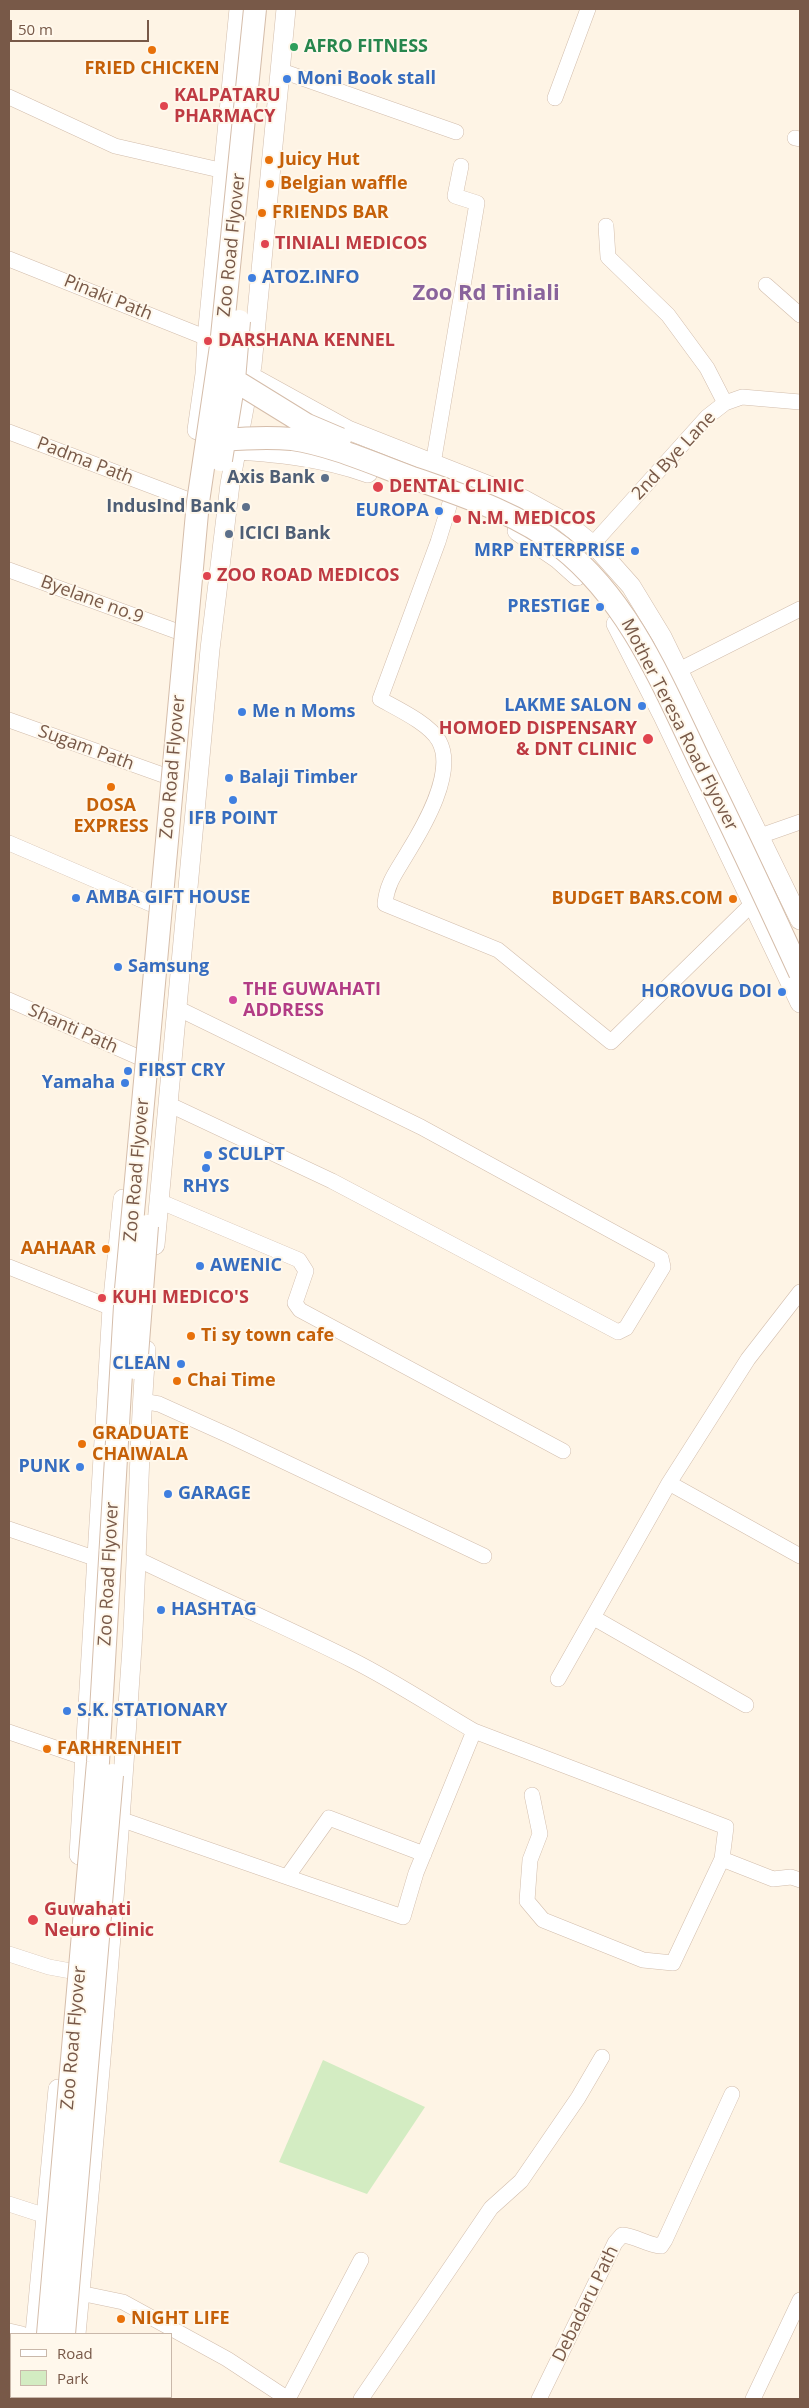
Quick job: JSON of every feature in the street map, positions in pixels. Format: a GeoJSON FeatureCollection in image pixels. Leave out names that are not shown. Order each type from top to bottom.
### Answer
{"type":"FeatureCollection","features":[{"type":"Feature","properties":{"kind":"main road","name":"Zoo Road Flyover"},"geometry":{"type":"LineString","coordinates":[[48,2333],[98,1762],[126,1289],[198,502],[221,346],[255,9]]}},
{"type":"Feature","properties":{"kind":"main road","name":"Zoo Road Flyover"},"geometry":{"type":"LineString","coordinates":[[64,2333],[109,1814],[133,1400],[161,1052],[202,613],[242,378],[270,9]]}},
{"type":"Feature","properties":{"kind":"main road","name":"Mother Teresa Road Flyover"},"geometry":{"type":"LineString","coordinates":[[242,378],[322,432],[530,515],[559,533],[589,557],[622,594],[642,624],[669,673],[800,945]]}},
{"type":"Feature","properties":{"kind":"main road","name":"Mother Teresa Road Flyover"},"geometry":{"type":"LineString","coordinates":[[230,445],[252,438],[292,440],[316,444],[437,486],[515,518],[536,529],[584,566],[612,598],[630,624],[660,678],[800,973]]}},
{"type":"Feature","properties":{"kind":"street"},"geometry":{"type":"LineString","coordinates":[[35,2333],[69,1971],[85,1758],[112,1308],[138,1057],[176,631],[189,500],[205,374],[239,9]]}},
{"type":"Feature","properties":{"kind":"street"},"geometry":{"type":"LineString","coordinates":[[242,378],[286,9]]}},
{"type":"Feature","properties":{"kind":"street"},"geometry":{"type":"LineString","coordinates":[[555,98],[588,9]]}},
{"type":"Feature","properties":{"kind":"street"},"geometry":{"type":"LineString","coordinates":[[279,70],[456,132]]}},
{"type":"Feature","properties":{"kind":"street"},"geometry":{"type":"LineString","coordinates":[[9,97],[115,146],[224,171]]}},
{"type":"Feature","properties":{"kind":"street"},"geometry":{"type":"LineString","coordinates":[[433,464],[477,203],[455,196],[461,166]]}},
{"type":"Feature","properties":{"kind":"street"},"geometry":{"type":"LineString","coordinates":[[606,226],[608,257],[668,315],[707,368],[725,403]]}},
{"type":"Feature","properties":{"kind":"street","name":"Pinaki Path"},"geometry":{"type":"LineString","coordinates":[[9,259],[207,338]]}},
{"type":"Feature","properties":{"kind":"street"},"geometry":{"type":"LineString","coordinates":[[766,285],[800,315]]}},
{"type":"Feature","properties":{"kind":"street"},"geometry":{"type":"LineString","coordinates":[[205,374],[242,378],[348,430],[523,499],[563,522],[592,545],[631,586],[662,637],[800,920]]}},
{"type":"Feature","properties":{"kind":"street","name":"2nd Bye Lane"},"geometry":{"type":"LineString","coordinates":[[592,545],[707,417],[725,403],[742,397],[800,402]]}},
{"type":"Feature","properties":{"kind":"street","name":"Padma Path"},"geometry":{"type":"LineString","coordinates":[[9,432],[189,500]]}},
{"type":"Feature","properties":{"kind":"street"},"geometry":{"type":"LineString","coordinates":[[195,447],[230,445],[306,456],[346,465],[510,527],[531,539],[590,588],[622,632],[800,1003]]}},
{"type":"Feature","properties":{"kind":"street"},"geometry":{"type":"LineString","coordinates":[[76,2333],[120,1819],[132,1644],[142,1400],[148,1323],[210,649],[230,484],[230,445]]}},
{"type":"Feature","properties":{"kind":"street"},"geometry":{"type":"LineString","coordinates":[[450,503],[438,542],[380,699],[417,720],[439,741],[445,765],[430,816],[387,888],[386,904],[498,950],[611,1042],[752,903]]}},
{"type":"Feature","properties":{"kind":"street","name":"Byelane no.9"},"geometry":{"type":"LineString","coordinates":[[9,570],[176,631]]}},
{"type":"Feature","properties":{"kind":"street"},"geometry":{"type":"LineString","coordinates":[[679,670],[800,609]]}},
{"type":"Feature","properties":{"kind":"street","name":"Sugam Path"},"geometry":{"type":"LineString","coordinates":[[9,720],[163,775]]}},
{"type":"Feature","properties":{"kind":"street"},"geometry":{"type":"LineString","coordinates":[[760,836],[800,822]]}},
{"type":"Feature","properties":{"kind":"street"},"geometry":{"type":"LineString","coordinates":[[9,843],[151,904]]}},
{"type":"Feature","properties":{"kind":"street","name":"Shanti Path"},"geometry":{"type":"LineString","coordinates":[[9,1000],[138,1057]]}},
{"type":"Feature","properties":{"kind":"street"},"geometry":{"type":"LineString","coordinates":[[168,1104],[332,1181],[618,1332],[626,1328],[663,1267],[661,1258],[420,1127],[176,1008]]}},
{"type":"Feature","properties":{"kind":"street"},"geometry":{"type":"LineString","coordinates":[[159,1201],[298,1260],[306,1271],[295,1303],[300,1310],[563,1451]]}},
{"type":"Feature","properties":{"kind":"street"},"geometry":{"type":"LineString","coordinates":[[9,1267],[148,1323]]}},
{"type":"Feature","properties":{"kind":"street"},"geometry":{"type":"LineString","coordinates":[[558,1679],[669,1483],[748,1359],[800,1292]]}},
{"type":"Feature","properties":{"kind":"street"},"geometry":{"type":"LineString","coordinates":[[142,1400],[159,1404],[230,1436],[484,1556]]}},
{"type":"Feature","properties":{"kind":"street"},"geometry":{"type":"LineString","coordinates":[[669,1483],[800,1556]]}},
{"type":"Feature","properties":{"kind":"street"},"geometry":{"type":"LineString","coordinates":[[9,1529],[97,1559]]}},
{"type":"Feature","properties":{"kind":"street"},"geometry":{"type":"LineString","coordinates":[[135,1558],[224,1598],[354,1661],[474,1731],[726,1827],[722,1859],[673,1963],[643,1960],[543,1920],[527,1901],[530,1860],[540,1834],[532,1795]]}},
{"type":"Feature","properties":{"kind":"street"},"geometry":{"type":"LineString","coordinates":[[594,1618],[746,1705]]}},
{"type":"Feature","properties":{"kind":"street"},"geometry":{"type":"LineString","coordinates":[[120,1819],[403,1917],[424,1854],[474,1731]]}},
{"type":"Feature","properties":{"kind":"street"},"geometry":{"type":"LineString","coordinates":[[9,1732],[85,1758]]}},
{"type":"Feature","properties":{"kind":"street"},"geometry":{"type":"LineString","coordinates":[[287,1877],[329,1818],[424,1854]]}},
{"type":"Feature","properties":{"kind":"street"},"geometry":{"type":"LineString","coordinates":[[722,1859],[773,1879],[791,1876],[800,1880]]}},
{"type":"Feature","properties":{"kind":"street"},"geometry":{"type":"LineString","coordinates":[[9,1954],[49,1967],[108,1976]]}},
{"type":"Feature","properties":{"kind":"street"},"geometry":{"type":"LineString","coordinates":[[361,2399],[491,2208],[521,2181],[578,2098],[602,2057]]}},
{"type":"Feature","properties":{"kind":"street","name":"Debadaru Path"},"geometry":{"type":"LineString","coordinates":[[539,2399],[615,2243],[622,2235],[633,2236],[661,2246],[666,2240],[732,2094]]}},
{"type":"Feature","properties":{"kind":"street"},"geometry":{"type":"LineString","coordinates":[[9,2204],[46,2216]]}},
{"type":"Feature","properties":{"kind":"street"},"geometry":{"type":"LineString","coordinates":[[39,2286],[123,2302],[227,2358],[288,2399],[361,2260]]}},
{"type":"Feature","properties":{"kind":"street"},"geometry":{"type":"LineString","coordinates":[[753,2399],[800,2300]]}},
{"type":"Feature","properties":{"kind":"green space"},"geometry":{"type":"Polygon","coordinates":[[[323,2060],[425,2107],[367,2194],[279,2162],[323,2060]]]}},
{"type":"Feature","properties":{"kind":"place","name":"AFRO FITNESS"},"geometry":{"type":"Point","coordinates":[294,47]}},
{"type":"Feature","properties":{"kind":"place","name":"FRIED CHICKEN"},"geometry":{"type":"Point","coordinates":[152,50]}},
{"type":"Feature","properties":{"kind":"place","name":"Moni Book stall"},"geometry":{"type":"Point","coordinates":[287,79]}},
{"type":"Feature","properties":{"kind":"place","name":"KALPATARU PHARMACY"},"geometry":{"type":"Point","coordinates":[164,106]}},
{"type":"Feature","properties":{"kind":"place","name":"Juicy Hut"},"geometry":{"type":"Point","coordinates":[269,160]}},
{"type":"Feature","properties":{"kind":"place","name":"Belgian waffle"},"geometry":{"type":"Point","coordinates":[270,184]}},
{"type":"Feature","properties":{"kind":"place","name":"FRIENDS BAR"},"geometry":{"type":"Point","coordinates":[262,213]}},
{"type":"Feature","properties":{"kind":"place","name":"TINIALI MEDICOS"},"geometry":{"type":"Point","coordinates":[265,244]}},
{"type":"Feature","properties":{"kind":"place","name":"ATOZ.INFO"},"geometry":{"type":"Point","coordinates":[252,278]}},
{"type":"Feature","properties":{"kind":"place","name":"DARSHANA KENNEL"},"geometry":{"type":"Point","coordinates":[208,341]}},
{"type":"Feature","properties":{"kind":"place","name":"Axis Bank"},"geometry":{"type":"Point","coordinates":[325,478]}},
{"type":"Feature","properties":{"kind":"place","name":"DENTAL CLINIC"},"geometry":{"type":"Point","coordinates":[378,487]}},
{"type":"Feature","properties":{"kind":"place","name":"IndusInd Bank"},"geometry":{"type":"Point","coordinates":[246,507]}},
{"type":"Feature","properties":{"kind":"place","name":"EUROPA"},"geometry":{"type":"Point","coordinates":[439,511]}},
{"type":"Feature","properties":{"kind":"place","name":"N.M. MEDICOS"},"geometry":{"type":"Point","coordinates":[457,519]}},
{"type":"Feature","properties":{"kind":"place","name":"ICICI Bank"},"geometry":{"type":"Point","coordinates":[229,534]}},
{"type":"Feature","properties":{"kind":"place","name":"MRP ENTERPRISE"},"geometry":{"type":"Point","coordinates":[635,551]}},
{"type":"Feature","properties":{"kind":"place","name":"ZOO ROAD MEDICOS"},"geometry":{"type":"Point","coordinates":[207,576]}},
{"type":"Feature","properties":{"kind":"place","name":"PRESTIGE"},"geometry":{"type":"Point","coordinates":[600,607]}},
{"type":"Feature","properties":{"kind":"place","name":"LAKME SALON"},"geometry":{"type":"Point","coordinates":[642,706]}},
{"type":"Feature","properties":{"kind":"place","name":"Me n Moms"},"geometry":{"type":"Point","coordinates":[242,712]}},
{"type":"Feature","properties":{"kind":"place","name":"HOMOED DISPENSARY & DNT CLINIC"},"geometry":{"type":"Point","coordinates":[648,739]}},
{"type":"Feature","properties":{"kind":"place","name":"Balaji Timber"},"geometry":{"type":"Point","coordinates":[229,778]}},
{"type":"Feature","properties":{"kind":"place","name":"DOSA EXPRESS"},"geometry":{"type":"Point","coordinates":[111,787]}},
{"type":"Feature","properties":{"kind":"place","name":"IFB POINT"},"geometry":{"type":"Point","coordinates":[233,800]}},
{"type":"Feature","properties":{"kind":"place","name":"AMBA GIFT HOUSE"},"geometry":{"type":"Point","coordinates":[76,898]}},
{"type":"Feature","properties":{"kind":"place","name":"BUDGET BARS.COM"},"geometry":{"type":"Point","coordinates":[733,899]}},
{"type":"Feature","properties":{"kind":"place","name":"Samsung"},"geometry":{"type":"Point","coordinates":[118,967]}},
{"type":"Feature","properties":{"kind":"place","name":"HOROVUG DOI"},"geometry":{"type":"Point","coordinates":[782,992]}},
{"type":"Feature","properties":{"kind":"place","name":"THE GUWAHATI ADDRESS"},"geometry":{"type":"Point","coordinates":[233,1000]}},
{"type":"Feature","properties":{"kind":"place","name":"FIRST CRY"},"geometry":{"type":"Point","coordinates":[128,1071]}},
{"type":"Feature","properties":{"kind":"place","name":"Yamaha"},"geometry":{"type":"Point","coordinates":[125,1083]}},
{"type":"Feature","properties":{"kind":"place","name":"SCULPT"},"geometry":{"type":"Point","coordinates":[208,1155]}},
{"type":"Feature","properties":{"kind":"place","name":"RHYS"},"geometry":{"type":"Point","coordinates":[206,1168]}},
{"type":"Feature","properties":{"kind":"place","name":"AAHAAR"},"geometry":{"type":"Point","coordinates":[106,1249]}},
{"type":"Feature","properties":{"kind":"place","name":"AWENIC"},"geometry":{"type":"Point","coordinates":[200,1266]}},
{"type":"Feature","properties":{"kind":"place","name":"KUHI MEDICO'S"},"geometry":{"type":"Point","coordinates":[102,1298]}},
{"type":"Feature","properties":{"kind":"place","name":"Ti sy town cafe"},"geometry":{"type":"Point","coordinates":[191,1336]}},
{"type":"Feature","properties":{"kind":"place","name":"CLEAN"},"geometry":{"type":"Point","coordinates":[181,1364]}},
{"type":"Feature","properties":{"kind":"place","name":"Chai Time"},"geometry":{"type":"Point","coordinates":[177,1381]}},
{"type":"Feature","properties":{"kind":"place","name":"GRADUATE CHAIWALA"},"geometry":{"type":"Point","coordinates":[82,1444]}},
{"type":"Feature","properties":{"kind":"place","name":"PUNK"},"geometry":{"type":"Point","coordinates":[80,1467]}},
{"type":"Feature","properties":{"kind":"place","name":"GARAGE"},"geometry":{"type":"Point","coordinates":[168,1494]}},
{"type":"Feature","properties":{"kind":"place","name":"HASHTAG"},"geometry":{"type":"Point","coordinates":[161,1610]}},
{"type":"Feature","properties":{"kind":"place","name":"S.K. STATIONARY"},"geometry":{"type":"Point","coordinates":[67,1711]}},
{"type":"Feature","properties":{"kind":"place","name":"FARHRENHEIT"},"geometry":{"type":"Point","coordinates":[47,1749]}},
{"type":"Feature","properties":{"kind":"place","name":"Guwahati Neuro Clinic"},"geometry":{"type":"Point","coordinates":[33,1920]}},
{"type":"Feature","properties":{"kind":"place","name":"NIGHT LIFE"},"geometry":{"type":"Point","coordinates":[121,2319]}},
{"type":"Feature","properties":{"kind":"district","name":"Zoo Rd Tiniali"},"geometry":{"type":"Point","coordinates":[486,294]}}]}
